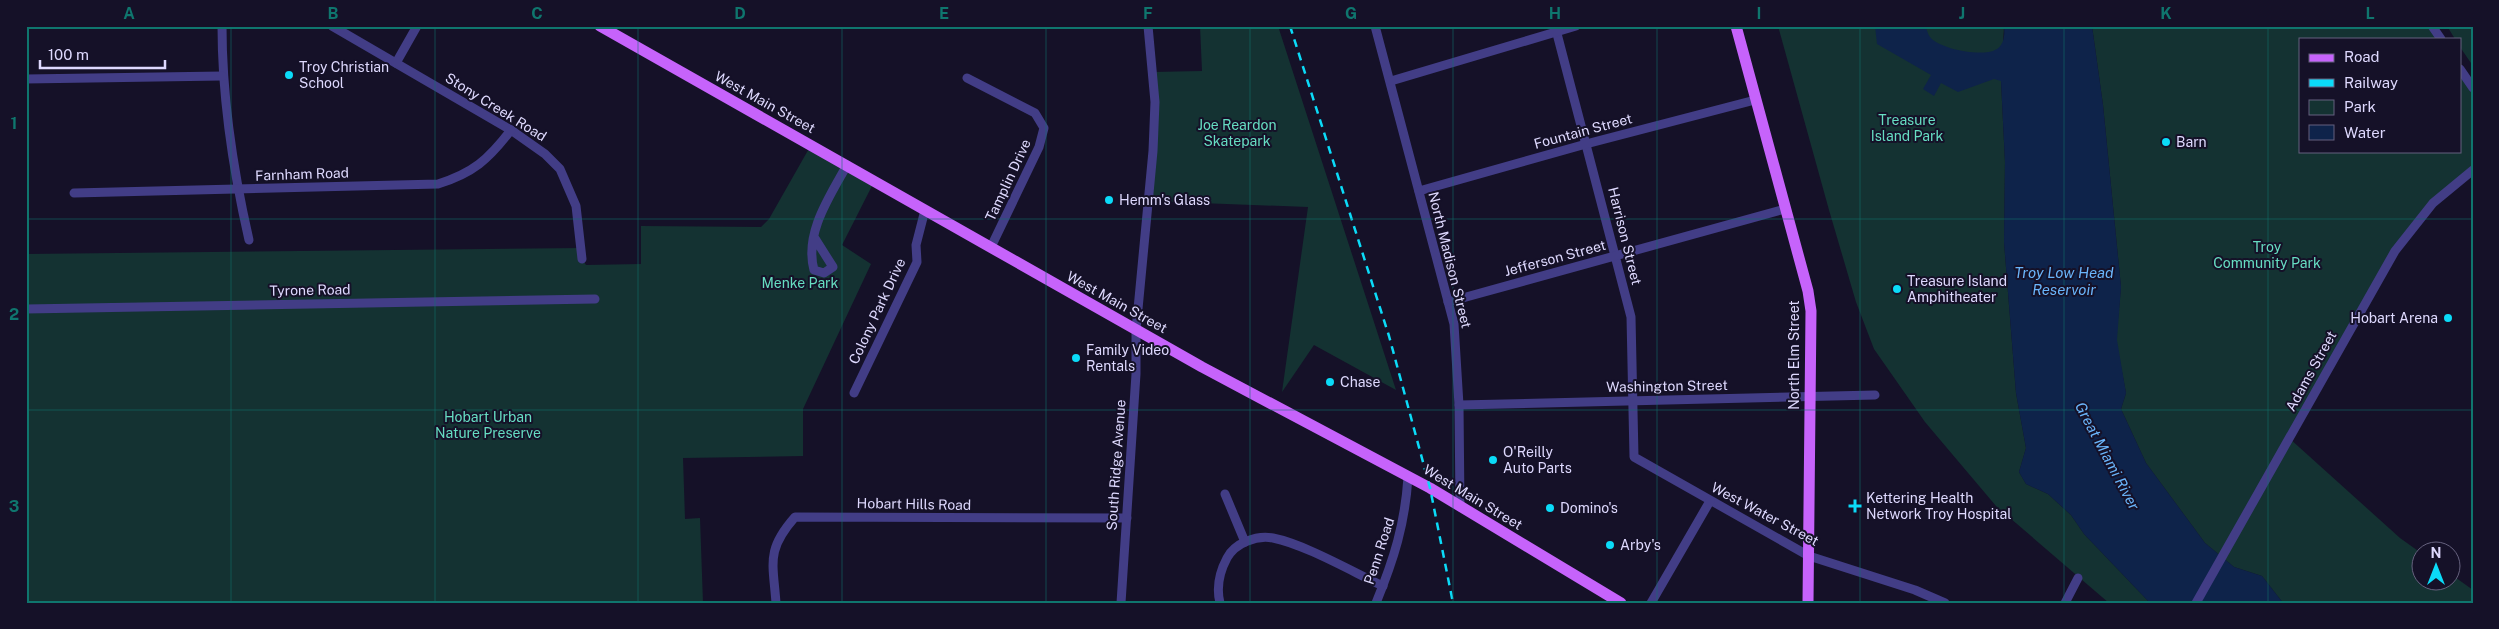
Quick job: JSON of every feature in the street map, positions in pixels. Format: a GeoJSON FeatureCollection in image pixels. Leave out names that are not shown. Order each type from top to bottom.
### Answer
{"type":"FeatureCollection","features":[{"type":"Feature","properties":{"kind":"main road","name":"West Main Street"},"geometry":{"type":"LineString","coordinates":[[600,26],[1136,330],[1408,477],[1621,603]]}},
{"type":"Feature","properties":{"kind":"main road","name":"North Elm Street"},"geometry":{"type":"LineString","coordinates":[[1736,26],[1808,291],[1811,311],[1808,603]]}},
{"type":"Feature","properties":{"kind":"street"},"geometry":{"type":"LineString","coordinates":[[222,26],[222,76],[238,189],[249,240]]}},
{"type":"Feature","properties":{"kind":"street","name":"Stony Creek Road"},"geometry":{"type":"LineString","coordinates":[[332,26],[511,130],[546,154],[560,169],[576,206],[582,259]]}},
{"type":"Feature","properties":{"kind":"street"},"geometry":{"type":"LineString","coordinates":[[396,64],[417,26]]}},
{"type":"Feature","properties":{"kind":"street","name":"South Ridge Avenue"},"geometry":{"type":"LineString","coordinates":[[1120,603],[1136,374],[1136,330],[1154,151],[1155,102],[1148,26]]}},
{"type":"Feature","properties":{"kind":"street","name":"North Madison Street"},"geometry":{"type":"LineString","coordinates":[[1375,26],[1454,324],[1460,405],[1460,507]]}},
{"type":"Feature","properties":{"kind":"street"},"geometry":{"type":"LineString","coordinates":[[1391,81],[1556,29],[1576,26]]}},
{"type":"Feature","properties":{"kind":"street"},"geometry":{"type":"LineString","coordinates":[[2432,26],[2440,38]]}},
{"type":"Feature","properties":{"kind":"street","name":"Harrison Street"},"geometry":{"type":"LineString","coordinates":[[1556,29],[1631,317],[1634,457]]}},
{"type":"Feature","properties":{"kind":"street"},"geometry":{"type":"LineString","coordinates":[[2462,72],[2473,88]]}},
{"type":"Feature","properties":{"kind":"street"},"geometry":{"type":"LineString","coordinates":[[26,79],[222,76]]}},
{"type":"Feature","properties":{"kind":"street","name":"Tamplin Drive"},"geometry":{"type":"LineString","coordinates":[[967,78],[1036,113],[1044,128],[1039,147],[991,247]]}},
{"type":"Feature","properties":{"kind":"street","name":"Fountain Street"},"geometry":{"type":"LineString","coordinates":[[1419,191],[1586,144],[1755,100]]}},
{"type":"Feature","properties":{"kind":"street","name":"Farnham Road"},"geometry":{"type":"LineString","coordinates":[[74,192],[438,184],[463,176],[479,166],[495,151],[511,130]]}},
{"type":"Feature","properties":{"kind":"street"},"geometry":{"type":"LineString","coordinates":[[814,237],[820,214],[847,165]]}},
{"type":"Feature","properties":{"kind":"street","name":"Adams Street"},"geometry":{"type":"LineString","coordinates":[[2196,603],[2394,251],[2433,203],[2473,170]]}},
{"type":"Feature","properties":{"kind":"street","name":"Jefferson Street"},"geometry":{"type":"LineString","coordinates":[[1448,302],[1785,209]]}},
{"type":"Feature","properties":{"kind":"street","name":"Colony Park Drive"},"geometry":{"type":"LineString","coordinates":[[854,393],[917,262],[916,245],[925,210]]}},
{"type":"Feature","properties":{"kind":"street","name":"Tyrone Road"},"geometry":{"type":"LineString","coordinates":[[26,309],[595,299]]}},
{"type":"Feature","properties":{"kind":"street","name":"Washington Street"},"geometry":{"type":"LineString","coordinates":[[1460,405],[1633,399],[1809,398],[1875,395]]}},
{"type":"Feature","properties":{"kind":"street","name":"West Water Street"},"geometry":{"type":"LineString","coordinates":[[1634,457],[1809,556],[1914,590],[1945,603]]}},
{"type":"Feature","properties":{"kind":"street","name":"Penn Road"},"geometry":{"type":"LineString","coordinates":[[1376,603],[1399,541],[1406,514],[1408,477]]}},
{"type":"Feature","properties":{"kind":"street"},"geometry":{"type":"LineString","coordinates":[[1225,494],[1245,542]]}},
{"type":"Feature","properties":{"kind":"street"},"geometry":{"type":"LineString","coordinates":[[1651,603],[1710,501]]}},
{"type":"Feature","properties":{"kind":"street","name":"Hobart Hills Road"},"geometry":{"type":"LineString","coordinates":[[776,603],[772,552],[783,530],[794,516],[1127,518]]}},
{"type":"Feature","properties":{"kind":"street"},"geometry":{"type":"LineString","coordinates":[[1220,603],[1218,582],[1222,568],[1232,552],[1245,542],[1258,538],[1272,538],[1289,543],[1383,586]]}},
{"type":"Feature","properties":{"kind":"street"},"geometry":{"type":"LineString","coordinates":[[2065,603],[2078,578]]}},
{"type":"Feature","properties":{"kind":"green space","name":"Joe Reardon Skatepark"},"geometry":{"type":"Polygon","coordinates":[[[1200,26],[1278,26],[1396,390],[1314,345],[1282,392],[1308,207],[1148,201],[1153,72],[1202,71],[1200,26]]]}},
{"type":"Feature","properties":{"kind":"green space","name":"Treasure Island Park"},"geometry":{"type":"Polygon","coordinates":[[[1778,26],[2004,26],[2001,81],[2005,162],[2004,242],[2016,393],[2026,448],[2019,472],[2026,484],[2048,494],[2071,515],[2084,534],[2150,603],[2109,603],[1996,506],[1925,422],[1874,349],[1856,302],[1778,26]]]}},
{"type":"Feature","properties":{"kind":"green space","name":"Troy Community Park"},"geometry":{"type":"Polygon","coordinates":[[[2092,26],[2432,26],[2440,38],[2299,38],[2299,152],[2462,152],[2462,72],[2473,88],[2473,170],[2402,239],[2289,438],[2400,538],[2412,547],[2412,592],[2462,592],[2462,582],[2473,590],[2473,603],[2283,603],[2262,576],[2234,567],[2205,543],[2146,463],[2121,409],[2126,393],[2116,340],[2121,287],[2103,105],[2092,26]]]}},
{"type":"Feature","properties":{"kind":"green space"},"geometry":{"type":"Polygon","coordinates":[[[2447,26],[2473,26],[2473,66],[2462,50],[2462,38],[2454,38],[2447,26]]]}},
{"type":"Feature","properties":{"kind":"green space","name":"Hobart Urban Nature Preserve"},"geometry":{"type":"Polygon","coordinates":[[[811,145],[875,180],[842,245],[871,264],[803,409],[803,456],[683,458],[685,519],[700,518],[703,603],[26,603],[26,254],[582,248],[582,259],[586,265],[641,264],[641,226],[761,227],[769,219],[811,145]]]}},
{"type":"Feature","properties":{"kind":"water","name":"Troy Low Head Reservoir"},"geometry":{"type":"Polygon","coordinates":[[[1875,26],[1925,26],[1930,37],[1942,45],[1961,51],[1981,53],[1995,50],[2000,46],[2004,36],[2004,26],[2092,26],[2103,105],[2121,287],[2117,340],[2126,393],[2121,409],[2146,463],[2205,543],[2234,567],[2262,576],[2283,603],[2150,603],[2084,534],[2071,515],[2048,494],[2026,484],[2019,472],[2026,448],[2016,393],[2004,242],[2005,162],[2001,81],[1994,79],[1958,92],[1941,83],[1934,96],[1923,89],[1931,75],[1877,44],[1875,26]]]}},
{"type":"Feature","properties":{"kind":"railway"},"geometry":{"type":"LineString","coordinates":[[1290,26],[1389,336],[1430,488],[1453,603]]}},
{"type":"Feature","properties":{"kind":"place","name":"Troy Christian School"},"geometry":{"type":"Point","coordinates":[289,75]}},
{"type":"Feature","properties":{"kind":"place","name":"Barn"},"geometry":{"type":"Point","coordinates":[2166,142]}},
{"type":"Feature","properties":{"kind":"place","name":"Hemm's Glass"},"geometry":{"type":"Point","coordinates":[1109,200]}},
{"type":"Feature","properties":{"kind":"place","name":"Treasure Island Amphitheater"},"geometry":{"type":"Point","coordinates":[1897,289]}},
{"type":"Feature","properties":{"kind":"place","name":"Hobart Arena"},"geometry":{"type":"Point","coordinates":[2448,318]}},
{"type":"Feature","properties":{"kind":"place","name":"Family Video Rentals"},"geometry":{"type":"Point","coordinates":[1076,358]}},
{"type":"Feature","properties":{"kind":"place","name":"Chase"},"geometry":{"type":"Point","coordinates":[1330,382]}},
{"type":"Feature","properties":{"kind":"place","name":"O'Reilly Auto Parts"},"geometry":{"type":"Point","coordinates":[1493,460]}},
{"type":"Feature","properties":{"kind":"place","name":"Kettering Health Network Troy Hospital"},"geometry":{"type":"Point","coordinates":[1855,506]}},
{"type":"Feature","properties":{"kind":"place","name":"Domino's"},"geometry":{"type":"Point","coordinates":[1550,508]}},
{"type":"Feature","properties":{"kind":"place","name":"Arby's"},"geometry":{"type":"Point","coordinates":[1610,545]}},
{"type":"Feature","properties":{"kind":"park label","name":"Menke Park"},"geometry":{"type":"Point","coordinates":[800,283]}},
{"type":"Feature","properties":{"kind":"water label","name":"Great Miami River"},"geometry":{"type":"Point","coordinates":[2107,456]}}]}
